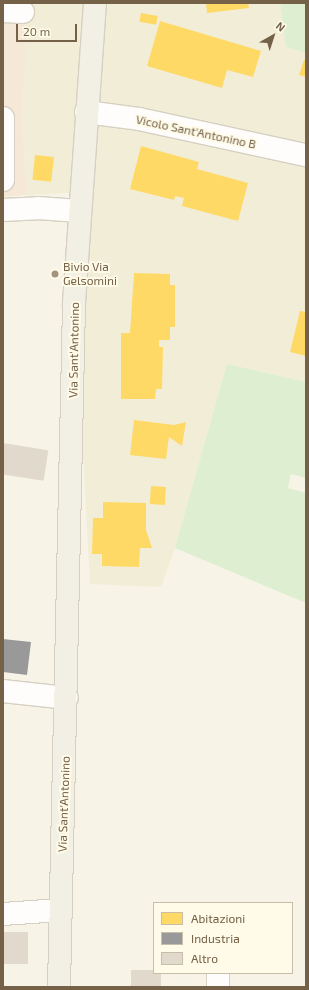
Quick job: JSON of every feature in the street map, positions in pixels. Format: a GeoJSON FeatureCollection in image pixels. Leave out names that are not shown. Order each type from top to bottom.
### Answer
{"type":"FeatureCollection","features":[{"type":"Feature","properties":{"kind":"main road","name":"Via Sant'Antonino"},"geometry":{"type":"LineString","coordinates":[[59,987],[67,698],[74,303],[86,112],[96,3]]}},
{"type":"Feature","properties":{"kind":"street","name":"Vicolo Sant'Antonino B"},"geometry":{"type":"LineString","coordinates":[[86,112],[139,119],[306,155]]}},
{"type":"Feature","properties":{"kind":"street"},"geometry":{"type":"LineString","coordinates":[[3,118],[3,180]]}},
{"type":"Feature","properties":{"kind":"street"},"geometry":{"type":"LineString","coordinates":[[3,210],[38,208],[79,211]]}},
{"type":"Feature","properties":{"kind":"street"},"geometry":{"type":"LineString","coordinates":[[3,691],[67,698]]}},
{"type":"Feature","properties":{"kind":"street"},"geometry":{"type":"LineString","coordinates":[[3,914],[60,910]]}},
{"type":"Feature","properties":{"kind":"street"},"geometry":{"type":"LineString","coordinates":[[218,974],[218,987]]}},
{"type":"Feature","properties":{"kind":"shaded area"},"geometry":{"type":"Polygon","coordinates":[[[3,3],[23,3],[26,57],[22,114],[27,195],[3,197],[3,3]]]}},
{"type":"Feature","properties":{"kind":"shaded area"},"geometry":{"type":"Polygon","coordinates":[[[23,3],[280,3],[286,47],[306,53],[306,382],[227,364],[175,548],[161,587],[90,584],[69,193],[27,195],[22,114],[26,57],[23,3]]]}},
{"type":"Feature","properties":{"kind":"green space"},"geometry":{"type":"Polygon","coordinates":[[[280,3],[306,3],[306,53],[286,47],[280,3]]]}},
{"type":"Feature","properties":{"kind":"green space"},"geometry":{"type":"Polygon","coordinates":[[[227,364],[306,382],[306,478],[291,474],[288,488],[306,493],[306,603],[175,548],[227,364]]]}},
{"type":"Feature","properties":{"kind":"building: Abitazioni"},"geometry":{"type":"Polygon","coordinates":[[[206,3],[248,3],[249,8],[207,13],[206,3]]]}},
{"type":"Feature","properties":{"kind":"building: Abitazioni"},"geometry":{"type":"Polygon","coordinates":[[[141,13],[158,16],[156,25],[139,22],[141,13]]]}},
{"type":"Feature","properties":{"kind":"building: Abitazioni"},"geometry":{"type":"Polygon","coordinates":[[[160,21],[261,51],[253,77],[227,70],[222,88],[147,66],[160,21]]]}},
{"type":"Feature","properties":{"kind":"building: Abitazioni"},"geometry":{"type":"Polygon","coordinates":[[[304,60],[306,60],[306,77],[299,75],[304,60]]]}},
{"type":"Feature","properties":{"kind":"building: Abitazioni"},"geometry":{"type":"Polygon","coordinates":[[[141,146],[199,162],[197,169],[248,183],[238,221],[182,206],[184,198],[175,196],[174,200],[130,189],[141,146]]]}},
{"type":"Feature","properties":{"kind":"building: Abitazioni"},"geometry":{"type":"Polygon","coordinates":[[[35,155],[54,157],[51,182],[32,180],[35,155]]]}},
{"type":"Feature","properties":{"kind":"building: Abitazioni"},"geometry":{"type":"Polygon","coordinates":[[[134,273],[170,274],[170,285],[175,285],[175,327],[170,327],[170,340],[159,340],[159,347],[163,347],[162,389],[156,389],[155,399],[121,399],[121,333],[130,333],[134,273]]]}},
{"type":"Feature","properties":{"kind":"building: Abitazioni"},"geometry":{"type":"Polygon","coordinates":[[[300,311],[306,312],[306,356],[290,352],[300,311]]]}},
{"type":"Feature","properties":{"kind":"building: Abitazioni"},"geometry":{"type":"Polygon","coordinates":[[[134,420],[174,425],[186,422],[182,446],[169,437],[166,459],[130,455],[134,420]]]}},
{"type":"Feature","properties":{"kind":"building: Abitazioni"},"geometry":{"type":"Polygon","coordinates":[[[151,486],[166,487],[165,505],[150,504],[151,486]]]}},
{"type":"Feature","properties":{"kind":"building: Abitazioni"},"geometry":{"type":"Polygon","coordinates":[[[103,502],[146,503],[146,530],[152,548],[140,548],[139,567],[102,566],[102,554],[92,554],[93,518],[103,518],[103,502]]]}},
{"type":"Feature","properties":{"kind":"building: Industria"},"geometry":{"type":"Polygon","coordinates":[[[3,639],[31,642],[27,675],[3,672],[3,639]]]}},
{"type":"Feature","properties":{"kind":"building: Altro"},"geometry":{"type":"Polygon","coordinates":[[[3,443],[48,450],[44,481],[3,474],[3,443]]]}},
{"type":"Feature","properties":{"kind":"building: Altro"},"geometry":{"type":"Polygon","coordinates":[[[3,932],[28,932],[28,964],[3,964],[3,932]]]}},
{"type":"Feature","properties":{"kind":"building: Altro"},"geometry":{"type":"Polygon","coordinates":[[[131,970],[153,970],[153,974],[161,974],[161,987],[131,987],[131,970]]]}},
{"type":"Feature","properties":{"kind":"place","name":"Bivio Via Gelsomini"},"geometry":{"type":"Point","coordinates":[55,274]}}]}
